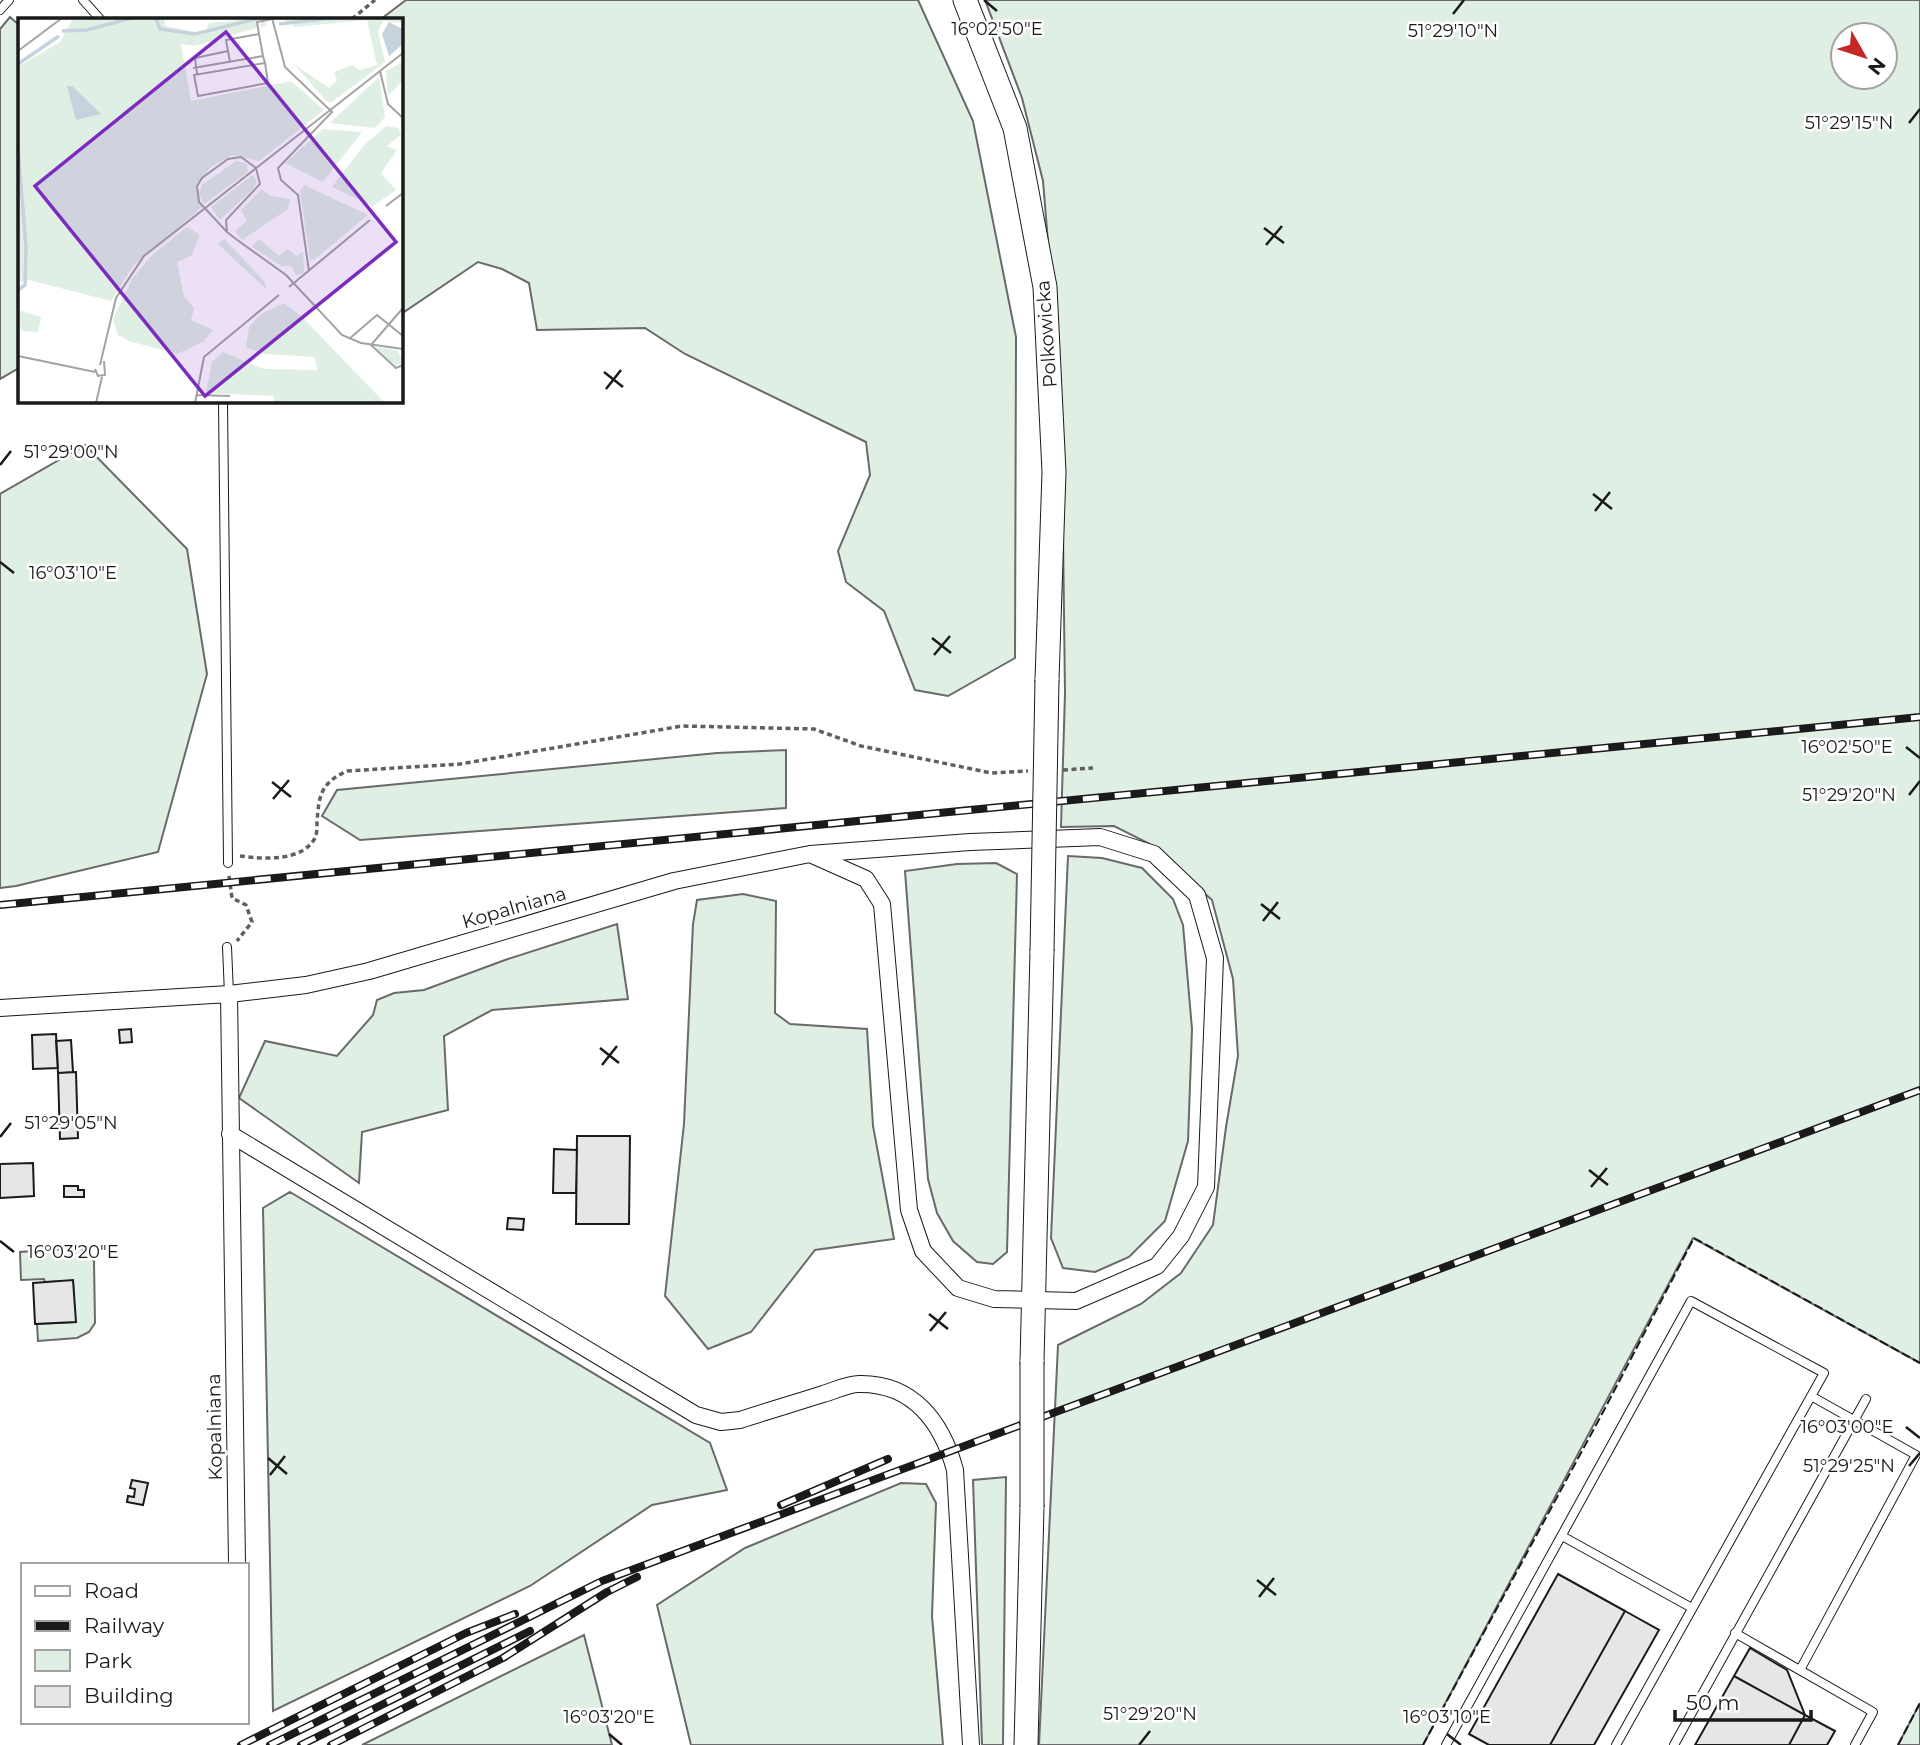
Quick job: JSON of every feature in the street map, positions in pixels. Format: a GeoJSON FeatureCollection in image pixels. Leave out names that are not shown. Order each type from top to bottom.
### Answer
{"type":"FeatureCollection","features":[{"type":"Feature","properties":{"kind":"main road","name":"Polkowicka"},"geometry":{"type":"LineString","coordinates":[[965,0],[1015,128],[1045,287],[1054,472],[1047,680],[1026,1745]]}},
{"type":"Feature","properties":{"kind":"street","name":"Kopalniana"},"geometry":{"type":"LineString","coordinates":[[0,1008],[229,994],[306,985],[357,974],[674,881],[810,854],[970,842],[1100,837],[1154,854],[1197,895],[1215,958],[1206,1187],[1181,1236],[1157,1266],[1076,1301],[1035,1302],[994,1299],[958,1288],[923,1251],[909,1210],[882,904],[866,879],[810,854]]}},
{"type":"Feature","properties":{"kind":"street","name":"Kopalniana"},"geometry":{"type":"LineString","coordinates":[[229,994],[237,1563]]}},
{"type":"Feature","properties":{"kind":"street"},"geometry":{"type":"LineString","coordinates":[[230,1133],[696,1415],[721,1422],[740,1420],[856,1384],[887,1386],[914,1401],[934,1422],[950,1451],[955,1470],[971,1745]]}},
{"type":"Feature","properties":{"kind":"lane"},"geometry":{"type":"LineString","coordinates":[[0,10],[9,0]]}},
{"type":"Feature","properties":{"kind":"lane"},"geometry":{"type":"LineString","coordinates":[[83,0],[99,18]]}},
{"type":"Feature","properties":{"kind":"lane"},"geometry":{"type":"LineString","coordinates":[[223,402],[228,859]]}},
{"type":"Feature","properties":{"kind":"lane"},"geometry":{"type":"LineString","coordinates":[[227,950],[229,994]]}},
{"type":"Feature","properties":{"kind":"lane"},"geometry":{"type":"LineString","coordinates":[[1446,1745],[1691,1301],[1824,1373],[1616,1745]]}},
{"type":"Feature","properties":{"kind":"lane"},"geometry":{"type":"LineString","coordinates":[[1800,1670],[1916,1455],[1811,1396]]}},
{"type":"Feature","properties":{"kind":"lane"},"geometry":{"type":"LineString","coordinates":[[1674,1745],[1866,1399]]}},
{"type":"Feature","properties":{"kind":"lane"},"geometry":{"type":"LineString","coordinates":[[1562,1536],[1692,1608]]}},
{"type":"Feature","properties":{"kind":"lane"},"geometry":{"type":"LineString","coordinates":[[1735,1633],[1873,1712],[1855,1745]]}},
{"type":"Feature","properties":{"kind":"path"},"geometry":{"type":"LineString","coordinates":[[353,18],[375,0]]}},
{"type":"Feature","properties":{"kind":"path"},"geometry":{"type":"LineString","coordinates":[[227,950],[252,922],[246,905],[232,898],[228,859],[265,859],[304,851],[316,836],[319,797],[330,779],[347,771],[460,764],[682,726],[814,729],[861,746],[990,773],[1029,771]]}},
{"type":"Feature","properties":{"kind":"path"},"geometry":{"type":"LineString","coordinates":[[1054,770],[1093,768]]}},
{"type":"Feature","properties":{"kind":"green space"},"geometry":{"type":"Polygon","coordinates":[[[406,0],[918,0],[973,121],[1016,337],[1015,658],[948,696],[915,690],[884,611],[846,582],[838,551],[870,475],[866,442],[685,354],[645,328],[537,330],[529,283],[502,269],[478,262],[402,313],[402,18],[382,18],[406,0]]]}},
{"type":"Feature","properties":{"kind":"green space"},"geometry":{"type":"Polygon","coordinates":[[[985,0],[1920,0],[1920,1363],[1693,1238],[1423,1745],[1039,1745],[1058,1345],[1141,1304],[1181,1273],[1213,1225],[1238,1056],[1233,979],[1212,900],[1150,844],[1114,826],[1061,827],[1065,693],[1063,535],[1056,339],[1043,181],[1022,98],[985,0]]]}},
{"type":"Feature","properties":{"kind":"green space"},"geometry":{"type":"Polygon","coordinates":[[[10,17],[18,24],[18,369],[0,379],[0,29],[10,17]]]}},
{"type":"Feature","properties":{"kind":"green space"},"geometry":{"type":"Polygon","coordinates":[[[85,445],[187,549],[207,674],[158,852],[0,888],[0,494],[85,445]]]}},
{"type":"Feature","properties":{"kind":"green space"},"geometry":{"type":"Polygon","coordinates":[[[786,750],[786,808],[360,840],[322,816],[337,790],[717,753],[786,750]]]}},
{"type":"Feature","properties":{"kind":"green space"},"geometry":{"type":"Polygon","coordinates":[[[1068,856],[1102,858],[1142,868],[1173,899],[1183,925],[1192,1029],[1188,1141],[1165,1221],[1129,1257],[1095,1272],[1063,1268],[1051,1238],[1068,856]]]}},
{"type":"Feature","properties":{"kind":"green space"},"geometry":{"type":"Polygon","coordinates":[[[996,863],[1017,874],[1007,1252],[993,1264],[977,1262],[953,1241],[937,1213],[928,1179],[905,871],[957,864],[996,863]]]}},
{"type":"Feature","properties":{"kind":"green space"},"geometry":{"type":"Polygon","coordinates":[[[743,894],[776,901],[775,1013],[790,1024],[867,1029],[873,1126],[894,1239],[815,1250],[751,1332],[708,1349],[665,1296],[684,1124],[693,924],[697,900],[743,894]]]}},
{"type":"Feature","properties":{"kind":"green space"},"geometry":{"type":"Polygon","coordinates":[[[617,924],[628,999],[492,1010],[444,1036],[448,1110],[362,1132],[359,1183],[239,1098],[265,1041],[337,1056],[373,1015],[377,1000],[394,993],[424,990],[505,960],[617,924]]]}},
{"type":"Feature","properties":{"kind":"green space"},"geometry":{"type":"Polygon","coordinates":[[[290,1192],[710,1443],[727,1490],[652,1505],[530,1586],[273,1711],[263,1208],[290,1192]]]}},
{"type":"Feature","properties":{"kind":"green space"},"geometry":{"type":"Polygon","coordinates":[[[74,1245],[85,1250],[94,1261],[95,1323],[89,1332],[77,1338],[38,1341],[37,1324],[75,1322],[73,1281],[21,1280],[20,1252],[61,1249],[62,1246],[74,1245]]]}},
{"type":"Feature","properties":{"kind":"green space"},"geometry":{"type":"Polygon","coordinates":[[[1006,1477],[1003,1745],[982,1745],[973,1480],[1006,1477]]]}},
{"type":"Feature","properties":{"kind":"green space"},"geometry":{"type":"Polygon","coordinates":[[[901,1483],[926,1484],[936,1503],[932,1616],[943,1745],[691,1745],[657,1605],[745,1548],[901,1483]]]}},
{"type":"Feature","properties":{"kind":"green space"},"geometry":{"type":"Polygon","coordinates":[[[584,1635],[612,1745],[362,1745],[584,1635]]]}},
{"type":"Feature","properties":{"kind":"green space"},"geometry":{"type":"Polygon","coordinates":[[[1920,1703],[1920,1745],[1898,1745],[1920,1703]]]}},
{"type":"Feature","properties":{"kind":"building"},"geometry":{"type":"Polygon","coordinates":[[[131,1029],[132,1042],[120,1043],[119,1030],[131,1029]]]}},
{"type":"Feature","properties":{"kind":"building"},"geometry":{"type":"Polygon","coordinates":[[[56,1034],[58,1068],[33,1069],[32,1035],[56,1034]]]}},
{"type":"Feature","properties":{"kind":"building"},"geometry":{"type":"Polygon","coordinates":[[[71,1040],[73,1072],[58,1073],[56,1041],[71,1040]]]}},
{"type":"Feature","properties":{"kind":"building"},"geometry":{"type":"Polygon","coordinates":[[[76,1072],[78,1138],[60,1139],[58,1073],[76,1072]]]}},
{"type":"Feature","properties":{"kind":"building"},"geometry":{"type":"Polygon","coordinates":[[[577,1136],[630,1136],[629,1224],[576,1224],[577,1136]]]}},
{"type":"Feature","properties":{"kind":"building"},"geometry":{"type":"Polygon","coordinates":[[[554,1149],[577,1150],[576,1193],[553,1193],[554,1149]]]}},
{"type":"Feature","properties":{"kind":"building"},"geometry":{"type":"Polygon","coordinates":[[[33,1163],[34,1196],[0,1198],[0,1164],[33,1163]]]}},
{"type":"Feature","properties":{"kind":"building"},"geometry":{"type":"Polygon","coordinates":[[[64,1186],[78,1186],[78,1190],[84,1190],[84,1197],[64,1197],[64,1186]]]}},
{"type":"Feature","properties":{"kind":"building"},"geometry":{"type":"Polygon","coordinates":[[[508,1218],[524,1219],[523,1230],[507,1229],[508,1218]]]}},
{"type":"Feature","properties":{"kind":"building"},"geometry":{"type":"Polygon","coordinates":[[[73,1280],[76,1322],[35,1324],[33,1283],[73,1280]]]}},
{"type":"Feature","properties":{"kind":"building"},"geometry":{"type":"Polygon","coordinates":[[[132,1480],[148,1483],[143,1505],[127,1502],[128,1496],[134,1497],[135,1489],[130,1488],[132,1480]]]}},
{"type":"Feature","properties":{"kind":"building"},"geometry":{"type":"Polygon","coordinates":[[[1558,1574],[1625,1611],[1550,1745],[1489,1745],[1469,1734],[1558,1574]]]}},
{"type":"Feature","properties":{"kind":"building"},"geometry":{"type":"Polygon","coordinates":[[[1625,1611],[1659,1630],[1594,1745],[1550,1745],[1625,1611]]]}},
{"type":"Feature","properties":{"kind":"building"},"geometry":{"type":"Polygon","coordinates":[[[1750,1648],[1787,1670],[1805,1715],[1734,1676],[1750,1648]]]}},
{"type":"Feature","properties":{"kind":"building"},"geometry":{"type":"Polygon","coordinates":[[[1734,1676],[1805,1715],[1789,1745],[1695,1745],[1734,1676]]]}},
{"type":"Feature","properties":{"kind":"building"},"geometry":{"type":"Polygon","coordinates":[[[1805,1715],[1835,1731],[1827,1745],[1789,1745],[1805,1715]]]}},
{"type":"Feature","properties":{"kind":"railway"},"geometry":{"type":"LineString","coordinates":[[0,905],[1920,717]]}},
{"type":"Feature","properties":{"kind":"railway"},"geometry":{"type":"LineString","coordinates":[[270,1745],[602,1581],[1920,1090]]}},
{"type":"Feature","properties":{"kind":"railway"},"geometry":{"type":"LineString","coordinates":[[781,1505],[888,1459]]}},
{"type":"Feature","properties":{"kind":"railway"},"geometry":{"type":"LineString","coordinates":[[331,1745],[503,1658],[607,1592],[637,1577]]}},
{"type":"Feature","properties":{"kind":"railway"},"geometry":{"type":"LineString","coordinates":[[241,1745],[466,1633],[515,1614]]}},
{"type":"Feature","properties":{"kind":"railway"},"geometry":{"type":"LineString","coordinates":[[301,1745],[530,1631]]}},
{"type":"Feature","properties":{"kind":"fence"},"geometry":{"type":"LineString","coordinates":[[1423,1745],[1694,1238],[1920,1363]]}},
{"type":"Feature","properties":{"kind":"fence"},"geometry":{"type":"LineString","coordinates":[[1898,1745],[1920,1703]]}}]}
